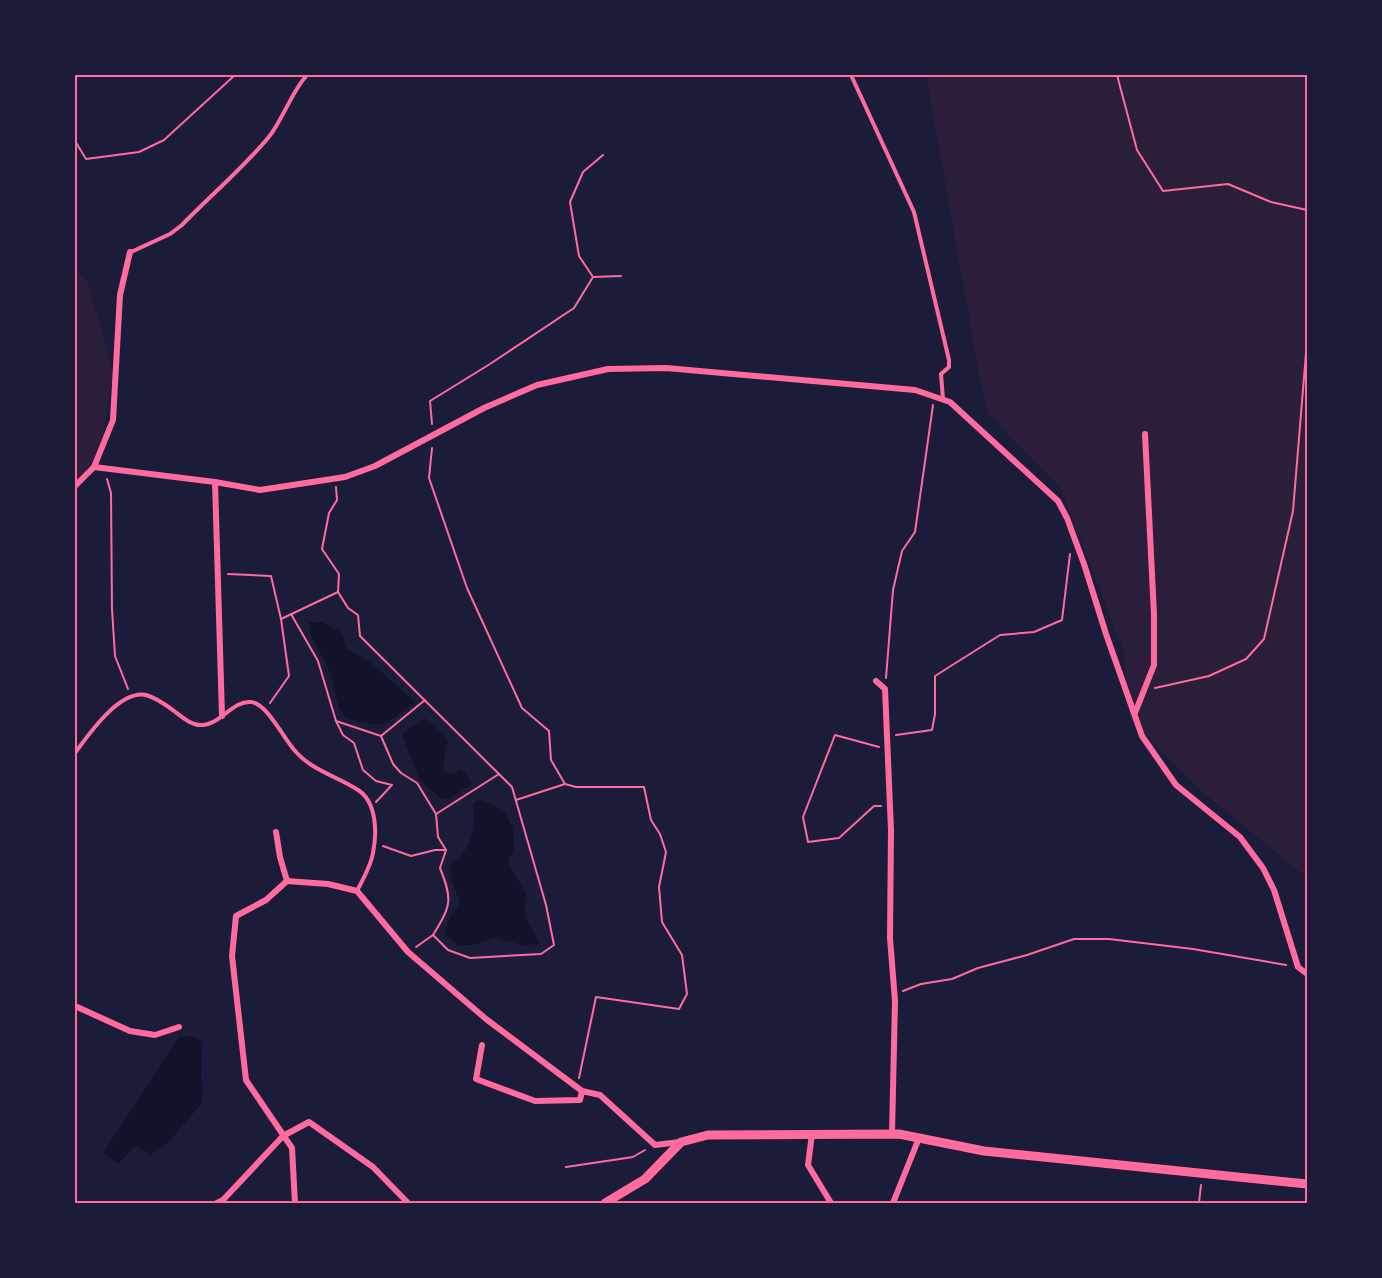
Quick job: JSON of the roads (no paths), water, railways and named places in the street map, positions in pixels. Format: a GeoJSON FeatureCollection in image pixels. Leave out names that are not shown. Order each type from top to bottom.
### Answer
{"type":"FeatureCollection","features":[{"type":"Feature","properties":{"kind":"street"},"geometry":{"type":"LineString","coordinates":[[75,486],[94,468],[113,420],[120,295],[130,252]]}},
{"type":"Feature","properties":{"kind":"street"},"geometry":{"type":"LineString","coordinates":[[94,468],[215,482],[260,490],[345,477],[375,466],[484,408],[537,386],[608,369],[666,368],[915,390],[943,399],[950,402],[1058,501],[1073,534],[1142,736],[1176,785],[1240,837],[1263,868],[1274,890],[1298,967],[1307,974]]}},
{"type":"Feature","properties":{"kind":"street"},"geometry":{"type":"LineString","coordinates":[[1135,713],[1154,665],[1154,614],[1145,434]]}},
{"type":"Feature","properties":{"kind":"street"},"geometry":{"type":"LineString","coordinates":[[215,482],[222,716]]}},
{"type":"Feature","properties":{"kind":"street"},"geometry":{"type":"LineString","coordinates":[[876,681],[885,689],[888,749],[894,994],[892,1134]]}},
{"type":"Feature","properties":{"kind":"street"},"geometry":{"type":"LineString","coordinates":[[276,832],[287,881]]}},
{"type":"Feature","properties":{"kind":"street"},"geometry":{"type":"LineString","coordinates":[[295,1203],[292,1148],[246,1080],[232,956],[236,916],[266,900],[287,881],[328,884],[357,891],[408,952],[486,1019],[580,1089],[600,1095],[656,1144],[681,1142],[708,1135],[892,1134],[984,1150],[1307,1184]]}},
{"type":"Feature","properties":{"kind":"street"},"geometry":{"type":"LineString","coordinates":[[75,1006],[130,1031],[156,1035],[178,1027]]}},
{"type":"Feature","properties":{"kind":"street"},"geometry":{"type":"LineString","coordinates":[[482,1045],[476,1079],[535,1101],[580,1100],[580,1089]]}},
{"type":"Feature","properties":{"kind":"street"},"geometry":{"type":"LineString","coordinates":[[217,1203],[223,1200],[283,1136],[309,1122],[374,1167],[408,1203]]}},
{"type":"Feature","properties":{"kind":"street"},"geometry":{"type":"LineString","coordinates":[[812,1134],[808,1165],[831,1203]]}},
{"type":"Feature","properties":{"kind":"street"},"geometry":{"type":"LineString","coordinates":[[893,1203],[919,1138]]}},
{"type":"Feature","properties":{"kind":"street"},"geometry":{"type":"LineString","coordinates":[[605,1203],[645,1179],[681,1142]]}},
{"type":"Feature","properties":{"kind":"lane"},"geometry":{"type":"LineString","coordinates":[[130,252],[170,234],[182,225],[268,138],[286,111],[291,96],[307,75]]}},
{"type":"Feature","properties":{"kind":"lane"},"geometry":{"type":"LineString","coordinates":[[851,75],[914,213],[949,366],[941,374],[943,399]]}},
{"type":"Feature","properties":{"kind":"lane"},"geometry":{"type":"LineString","coordinates":[[75,753],[111,710],[132,696],[149,696],[200,725],[210,724],[247,702],[256,703],[266,710],[300,757],[359,790],[372,806],[374,844],[370,862],[357,891]]}}]}
